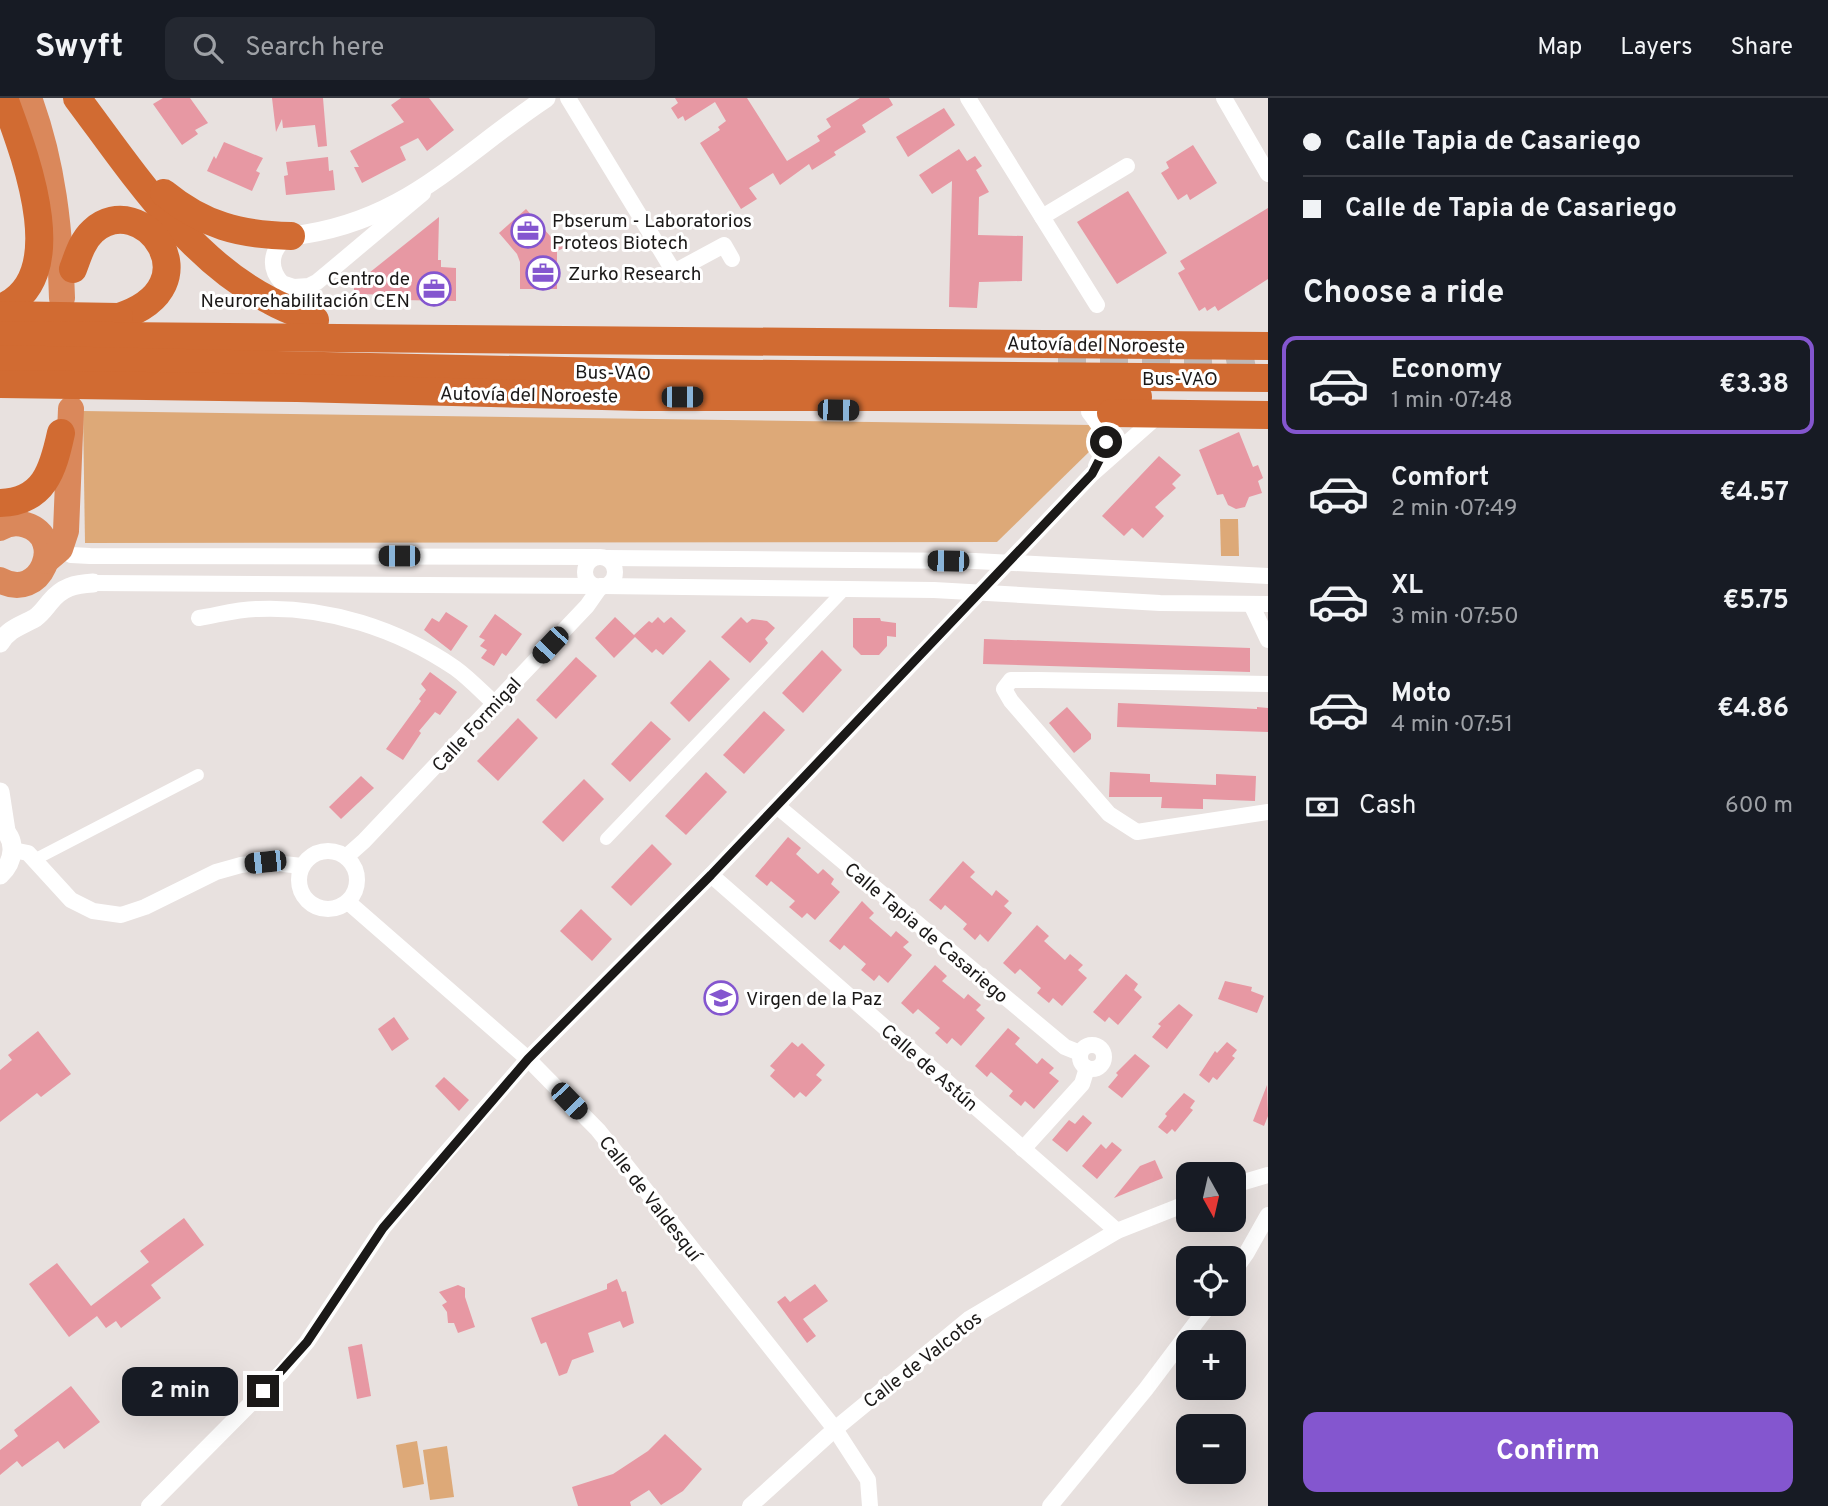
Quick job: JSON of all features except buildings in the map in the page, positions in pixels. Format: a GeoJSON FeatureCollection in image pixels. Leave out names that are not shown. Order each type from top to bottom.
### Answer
{"type":"FeatureCollection","features":[{"type":"Feature","properties":{"kind":"highway"},"geometry":{"type":"LineString","coordinates":[[0,308],[23,293],[32,280],[40,242],[40,226],[30,178],[4,98]]}},
{"type":"Feature","properties":{"kind":"highway"},"geometry":{"type":"LineString","coordinates":[[29,98],[44,141],[52,183],[67,298],[73,269],[87,237],[97,228],[112,221],[136,223],[155,236],[163,249],[167,260],[163,286],[151,301],[132,313],[119,317]]}},
{"type":"Feature","properties":{"kind":"highway"},"geometry":{"type":"LineString","coordinates":[[45,98],[58,138],[65,180],[73,269]]}},
{"type":"Feature","properties":{"kind":"highway"},"geometry":{"type":"LineString","coordinates":[[86,109],[155,186],[188,210],[236,231],[290,236]]}},
{"type":"Feature","properties":{"kind":"highway"},"geometry":{"type":"LineString","coordinates":[[86,109],[153,199],[220,268],[270,301],[315,320]]}},
{"type":"Feature","properties":{"kind":"highway"},"geometry":{"type":"LineString","coordinates":[[0,315],[315,320],[468,326],[711,326],[912,341]]}},
{"type":"Feature","properties":{"kind":"highway","name":"Autovía del Noroeste"},"geometry":{"type":"LineString","coordinates":[[0,335],[1268,346]]}},
{"type":"Feature","properties":{"kind":"highway"},"geometry":{"type":"LineString","coordinates":[[31,359],[166,355],[1058,362]]}},
{"type":"Feature","properties":{"kind":"highway","name":"Bus-VAO"},"geometry":{"type":"LineString","coordinates":[[0,359],[618,372],[1268,378]]}},
{"type":"Feature","properties":{"kind":"highway","name":"Autovía del Noroeste"},"geometry":{"type":"LineString","coordinates":[[0,384],[703,397],[1268,397]]}},
{"type":"Feature","properties":{"kind":"highway"},"geometry":{"type":"LineString","coordinates":[[0,402],[237,400],[297,388]]}},
{"type":"Feature","properties":{"kind":"highway"},"geometry":{"type":"LineString","coordinates":[[703,397],[762,409],[1268,415]]}},
{"type":"Feature","properties":{"kind":"highway"},"geometry":{"type":"LineString","coordinates":[[0,503],[16,502],[25,498],[45,481],[52,469],[64,417]]}},
{"type":"Feature","properties":{"kind":"highway"},"geometry":{"type":"LineString","coordinates":[[32,527],[42,523],[55,503],[61,473],[64,417]]}},
{"type":"Feature","properties":{"kind":"highway"},"geometry":{"type":"LineString","coordinates":[[2,584],[20,585],[29,582],[42,571],[66,531],[64,417]]}},
{"type":"Feature","properties":{"kind":"highway"},"geometry":{"type":"LineString","coordinates":[[0,528],[15,523],[32,527],[37,530],[53,555]]}},
{"type":"Feature","properties":{"kind":"street"},"geometry":{"type":"LineString","coordinates":[[431,184],[371,216],[338,228],[284,239],[272,260],[276,277],[287,286],[309,286],[406,209],[431,184],[546,98]]}},
{"type":"Feature","properties":{"kind":"street"},"geometry":{"type":"LineString","coordinates":[[568,98],[674,272],[724,245],[732,259]]}},
{"type":"Feature","properties":{"kind":"street"},"geometry":{"type":"LineString","coordinates":[[968,98],[1097,305]]}},
{"type":"Feature","properties":{"kind":"street"},"geometry":{"type":"LineString","coordinates":[[1224,98],[1268,174]]}},
{"type":"Feature","properties":{"kind":"street"},"geometry":{"type":"LineString","coordinates":[[1042,216],[1128,166]]}},
{"type":"Feature","properties":{"kind":"street"},"geometry":{"type":"LineString","coordinates":[[1088,412],[1101,427],[1106,442],[1092,474]]}},
{"type":"Feature","properties":{"kind":"street"},"geometry":{"type":"LineString","coordinates":[[149,1506],[282,1372],[307,1342],[383,1228],[528,1059],[711,875],[1092,474],[1152,421],[1164,414]]}},
{"type":"Feature","properties":{"kind":"street"},"geometry":{"type":"LineString","coordinates":[[53,555],[1007,563],[1268,576]]}},
{"type":"Feature","properties":{"kind":"street"},"geometry":{"type":"LineString","coordinates":[[601,558],[613,564],[615,573],[612,581],[600,586],[588,580],[585,571],[589,563],[601,558]]}},
{"type":"Feature","properties":{"kind":"street"},"geometry":{"type":"LineString","coordinates":[[0,643],[11,629],[43,611],[59,592],[71,585],[93,583],[845,589],[979,592],[1160,603],[1268,604]]}},
{"type":"Feature","properties":{"kind":"street","name":"Calle Formigal"},"geometry":{"type":"LineString","coordinates":[[346,857],[365,841],[587,607],[600,586]]}},
{"type":"Feature","properties":{"kind":"street"},"geometry":{"type":"LineString","coordinates":[[606,839],[845,589]]}},
{"type":"Feature","properties":{"kind":"street"},"geometry":{"type":"LineString","coordinates":[[1251,604],[1268,640]]}},
{"type":"Feature","properties":{"kind":"street"},"geometry":{"type":"LineString","coordinates":[[199,618],[257,609],[311,612],[365,623],[411,642],[457,669],[495,704]]}},
{"type":"Feature","properties":{"kind":"street"},"geometry":{"type":"LineString","coordinates":[[1268,684],[1011,680],[1004,689],[1011,701],[1109,814],[1137,832],[1268,812]]}},
{"type":"Feature","properties":{"kind":"street"},"geometry":{"type":"LineString","coordinates":[[34,860],[198,775]]}},
{"type":"Feature","properties":{"kind":"street"},"geometry":{"type":"LineString","coordinates":[[0,792],[3,829],[13,850],[7,868],[0,875]]}},
{"type":"Feature","properties":{"kind":"street","name":"Calle Tapia de Casariego"},"geometry":{"type":"LineString","coordinates":[[777,806],[1084,1060],[1083,1084],[1023,1149]]}},
{"type":"Feature","properties":{"kind":"street"},"geometry":{"type":"LineString","coordinates":[[13,850],[28,853],[71,900],[93,911],[121,915],[145,907],[216,872],[241,865],[265,862],[302,866]]}},
{"type":"Feature","properties":{"kind":"street"},"geometry":{"type":"LineString","coordinates":[[329,850],[346,857],[357,873],[356,888],[348,902],[332,909],[310,905],[298,883],[299,870],[307,859],[329,850]]}},
{"type":"Feature","properties":{"kind":"street","name":"Calle de Astún"},"geometry":{"type":"LineString","coordinates":[[711,875],[1116,1231]]}},
{"type":"Feature","properties":{"kind":"street","name":"Calle de Valdesquí"},"geometry":{"type":"LineString","coordinates":[[348,902],[528,1059],[597,1130],[835,1429],[868,1480],[870,1506]]}},
{"type":"Feature","properties":{"kind":"street"},"geometry":{"type":"LineString","coordinates":[[1246,1181],[1268,1175]]}},
{"type":"Feature","properties":{"kind":"street","name":"Calle de Valcotos"},"geometry":{"type":"LineString","coordinates":[[750,1506],[835,1429],[970,1319],[1116,1231],[1176,1208]]}},
{"type":"Feature","properties":{"kind":"street"},"geometry":{"type":"LineString","coordinates":[[1246,1254],[1268,1215]]}},
{"type":"Feature","properties":{"kind":"street"},"geometry":{"type":"LineString","coordinates":[[1050,1506],[1146,1389],[1200,1316]]}},
{"type":"Feature","properties":{"kind":"shaded area"},"geometry":{"type":"Polygon","coordinates":[[[83,411],[1091,425],[1094,447],[997,542],[85,543],[83,411]]]}},
{"type":"Feature","properties":{"kind":"shaded area"},"geometry":{"type":"Polygon","coordinates":[[[1220,519],[1238,519],[1239,556],[1221,556],[1220,519]]]}},
{"type":"Feature","properties":{"kind":"shaded area"},"geometry":{"type":"Polygon","coordinates":[[[417,1441],[424,1484],[403,1488],[396,1445],[417,1441]]]}},
{"type":"Feature","properties":{"kind":"shaded area"},"geometry":{"type":"Polygon","coordinates":[[[447,1446],[454,1497],[430,1500],[423,1450],[447,1446]]]}},
{"type":"Feature","properties":{"kind":"tunnel"},"geometry":{"type":"LineString","coordinates":[[1058,362],[1190,362],[1223,360],[1264,352]]}},
{"type":"Feature","properties":{"kind":"place","name":"Pbserum - Laboratorios Proteos Biotech"},"geometry":{"type":"Point","coordinates":[528,231]}},
{"type":"Feature","properties":{"kind":"place","name":"Zurko Research"},"geometry":{"type":"Point","coordinates":[543,273]}},
{"type":"Feature","properties":{"kind":"place","name":"Centro de Neurorehabilitación CEN"},"geometry":{"type":"Point","coordinates":[434,289]}},
{"type":"Feature","properties":{"kind":"place","name":"Virgen de la Paz"},"geometry":{"type":"Point","coordinates":[721,998]}},
{"type":"Feature","properties":{"kind":"route"},"geometry":{"type":"LineString","coordinates":[[263,1391],[307,1342],[383,1228],[528,1059],[711,875],[1092,474],[1106,442]]}}]}
